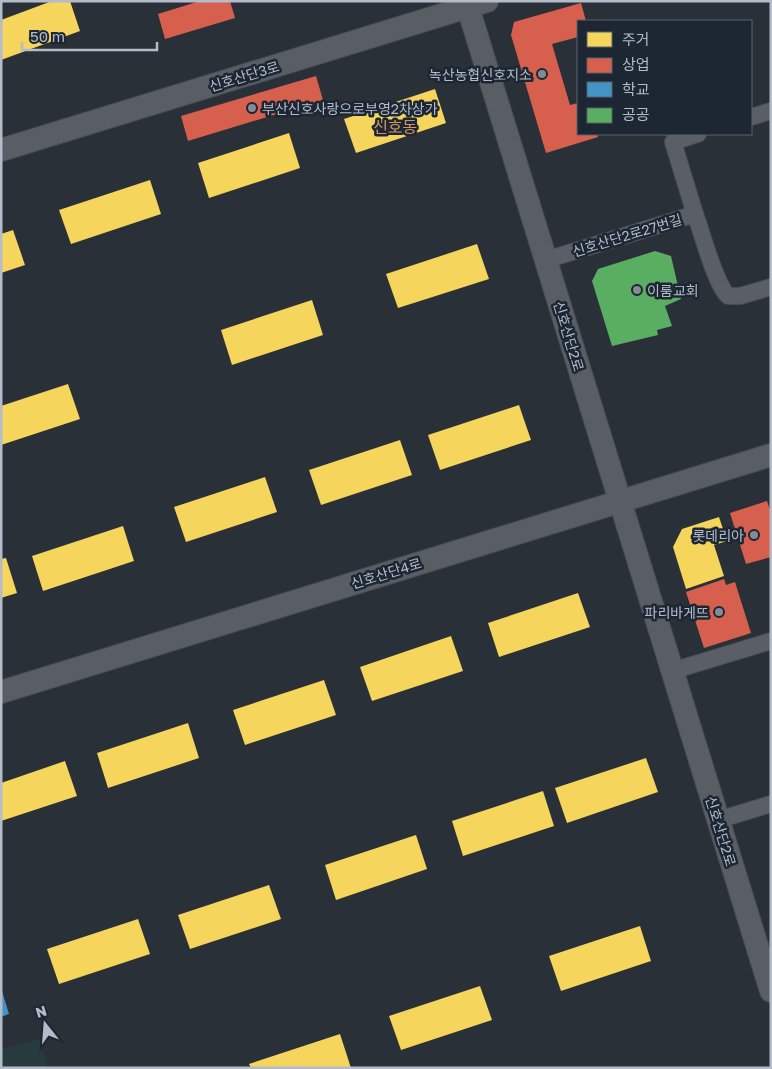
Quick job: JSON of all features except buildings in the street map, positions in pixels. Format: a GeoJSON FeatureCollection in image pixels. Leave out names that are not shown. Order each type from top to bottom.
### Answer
{"type":"FeatureCollection","features":[{"type":"Feature","properties":{"kind":"main road","name":"신호산단3로"},"geometry":{"type":"LineString","coordinates":[[1,150],[474,3]]}},
{"type":"Feature","properties":{"kind":"main road","name":"신호산단2로"},"geometry":{"type":"LineString","coordinates":[[474,3],[546,260],[771,991]]}},
{"type":"Feature","properties":{"kind":"main road","name":"신호산단4로"},"geometry":{"type":"LineString","coordinates":[[1,692],[771,455]]}},
{"type":"Feature","properties":{"kind":"street"},"geometry":{"type":"LineString","coordinates":[[752,117],[771,111]]}},
{"type":"Feature","properties":{"kind":"street"},"geometry":{"type":"LineString","coordinates":[[695,135],[673,142],[695,214]]}},
{"type":"Feature","properties":{"kind":"street","name":"신호산단2로27번길"},"geometry":{"type":"LineString","coordinates":[[546,260],[695,214],[716,278],[728,296],[740,296],[771,287]]}},
{"type":"Feature","properties":{"kind":"street"},"geometry":{"type":"LineString","coordinates":[[672,671],[771,641]]}},
{"type":"Feature","properties":{"kind":"street"},"geometry":{"type":"LineString","coordinates":[[718,820],[771,804]]}},
{"type":"Feature","properties":{"kind":"green space"},"geometry":{"type":"Polygon","coordinates":[[[39,1039],[48,1068],[1,1068],[1,1050],[39,1039]]]}},
{"type":"Feature","properties":{"kind":"place","name":"녹산농협신호지소"},"geometry":{"type":"Point","coordinates":[542,74]}},
{"type":"Feature","properties":{"kind":"place","name":"부산신호사랑으로부영2차상가"},"geometry":{"type":"Point","coordinates":[252,108]}},
{"type":"Feature","properties":{"kind":"place","name":"이룸교회"},"geometry":{"type":"Point","coordinates":[637,290]}},
{"type":"Feature","properties":{"kind":"place","name":"롯데리아"},"geometry":{"type":"Point","coordinates":[754,535]}},
{"type":"Feature","properties":{"kind":"place","name":"파리바게뜨"},"geometry":{"type":"Point","coordinates":[719,612]}},
{"type":"Feature","properties":{"kind":"district","name":"신호동"},"geometry":{"type":"Point","coordinates":[395,127]}}]}
